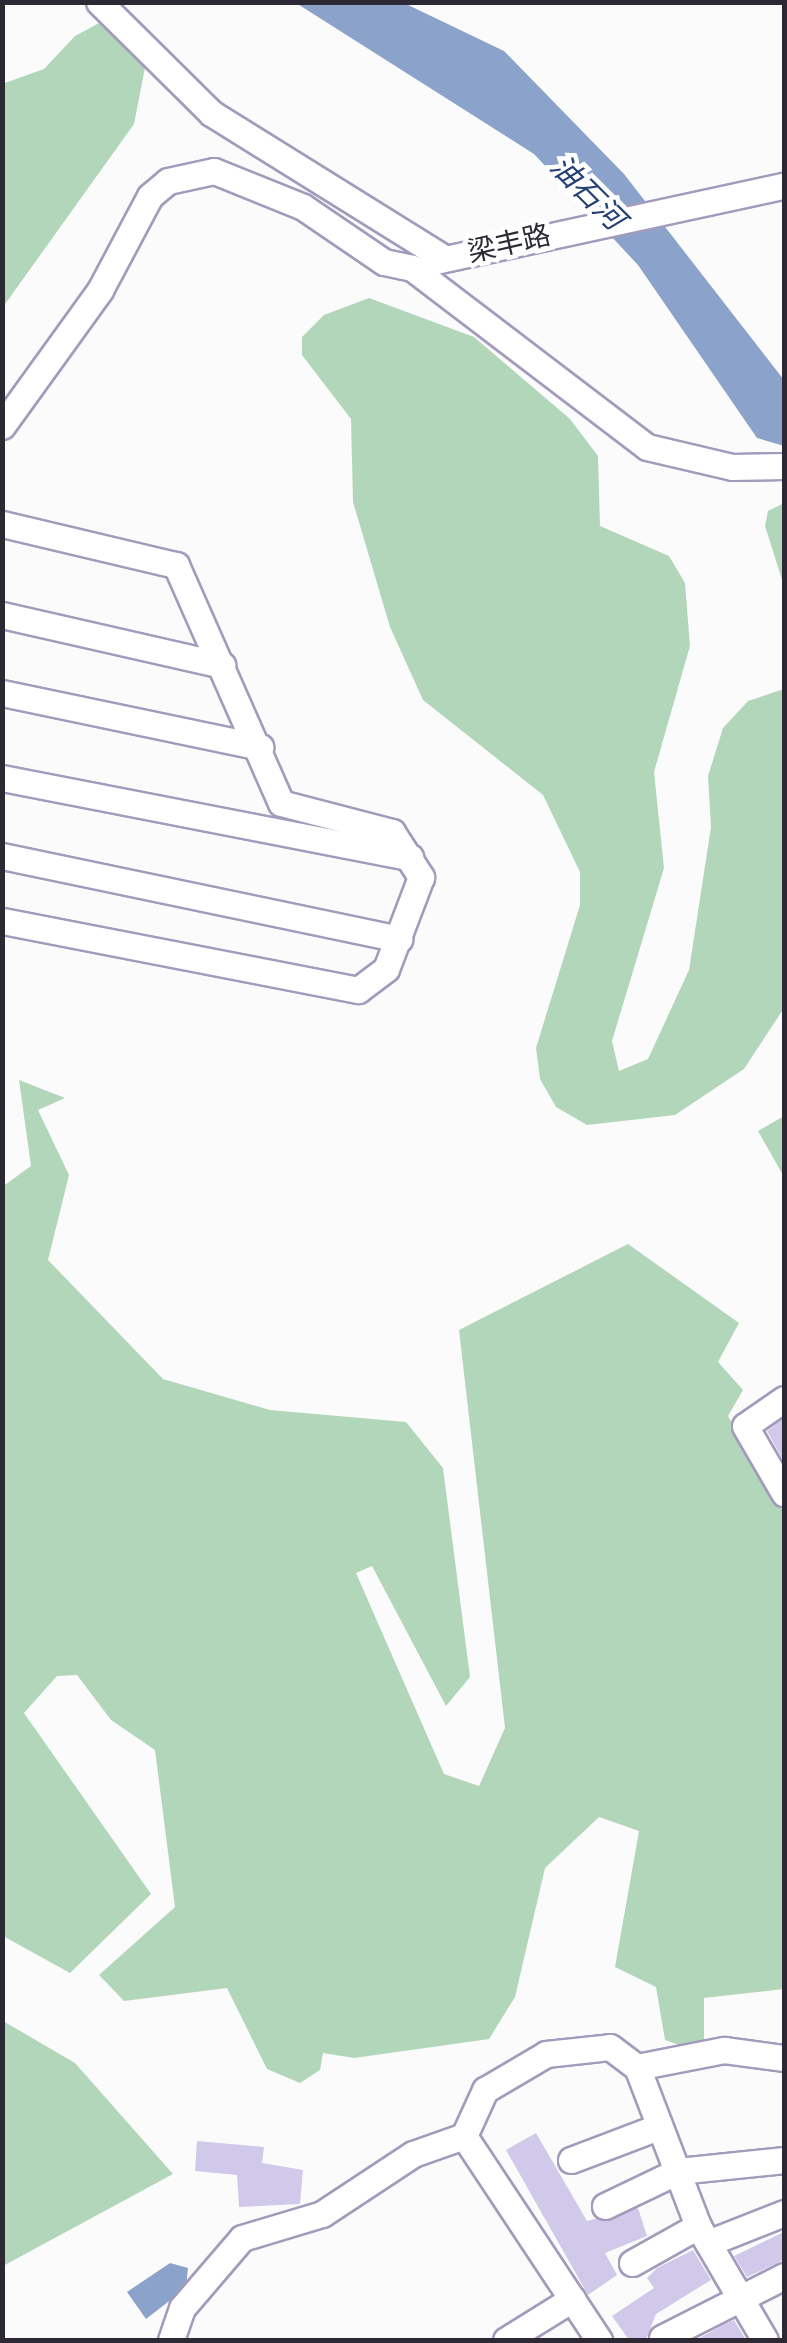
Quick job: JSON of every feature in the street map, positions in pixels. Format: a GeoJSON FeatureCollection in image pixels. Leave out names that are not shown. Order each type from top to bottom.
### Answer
{"type":"FeatureCollection","features":[{"type":"Feature","properties":{"kind":"street"},"geometry":{"type":"LineString","coordinates":[[98,2],[211,113],[444,258]]}},
{"type":"Feature","properties":{"kind":"street"},"geometry":{"type":"LineString","coordinates":[[2,426],[168,181],[214,171],[303,206],[384,262],[412,268],[647,447],[732,467],[784,466]]}},
{"type":"Feature","properties":{"kind":"street","name":"梁丰路"},"geometry":{"type":"LineString","coordinates":[[412,268],[579,227],[784,186]]}},
{"type":"Feature","properties":{"kind":"street"},"geometry":{"type":"LineString","coordinates":[[2,524],[176,566],[260,747],[281,803],[392,832],[420,877],[386,970],[358,990],[2,921]]}},
{"type":"Feature","properties":{"kind":"street"},"geometry":{"type":"LineString","coordinates":[[2,614],[222,665]]}},
{"type":"Feature","properties":{"kind":"street"},"geometry":{"type":"LineString","coordinates":[[2,693],[260,747]]}},
{"type":"Feature","properties":{"kind":"street"},"geometry":{"type":"LineString","coordinates":[[2,778],[410,858]]}},
{"type":"Feature","properties":{"kind":"street"},"geometry":{"type":"LineString","coordinates":[[2,856],[399,939]]}},
{"type":"Feature","properties":{"kind":"street"},"geometry":{"type":"LineString","coordinates":[[784,1400],[746,1426],[784,1491]]}},
{"type":"Feature","properties":{"kind":"street"},"geometry":{"type":"LineString","coordinates":[[172,2340],[182,2308],[242,2238],[322,2214],[412,2154],[464,2136],[485,2090],[546,2054],[610,2047],[637,2067],[703,2234],[736,2297],[765,2340]]}},
{"type":"Feature","properties":{"kind":"street"},"geometry":{"type":"LineString","coordinates":[[637,2067],[724,2050],[784,2058]]}},
{"type":"Feature","properties":{"kind":"street"},"geometry":{"type":"LineString","coordinates":[[571,2160],[658,2127]]}},
{"type":"Feature","properties":{"kind":"street"},"geometry":{"type":"LineString","coordinates":[[464,2136],[599,2340]]}},
{"type":"Feature","properties":{"kind":"street"},"geometry":{"type":"LineString","coordinates":[[605,2206],[678,2171],[784,2160]]}},
{"type":"Feature","properties":{"kind":"street"},"geometry":{"type":"LineString","coordinates":[[632,2263],[703,2234],[784,2213]]}},
{"type":"Feature","properties":{"kind":"street"},"geometry":{"type":"LineString","coordinates":[[662,2338],[736,2297],[784,2276]]}},
{"type":"Feature","properties":{"kind":"street"},"geometry":{"type":"LineString","coordinates":[[506,2340],[572,2299]]}},
{"type":"Feature","properties":{"kind":"green space"},"geometry":{"type":"Polygon","coordinates":[[[116,14],[151,37],[134,124],[3,307],[2,84],[44,69],[75,36],[116,14]]]}},
{"type":"Feature","properties":{"kind":"green space"},"geometry":{"type":"Polygon","coordinates":[[[369,298],[474,337],[570,419],[598,456],[600,526],[669,556],[685,583],[690,646],[654,772],[664,868],[612,1041],[619,1071],[648,1059],[689,970],[711,827],[708,776],[723,728],[748,701],[784,689],[784,1008],[744,1069],[675,1115],[587,1125],[556,1107],[540,1079],[536,1048],[580,905],[580,872],[543,795],[423,700],[390,627],[353,502],[351,419],[302,355],[302,337],[324,315],[369,298]]]}},
{"type":"Feature","properties":{"kind":"green space"},"geometry":{"type":"Polygon","coordinates":[[[784,503],[784,586],[765,526],[768,511],[784,503]]]}},
{"type":"Feature","properties":{"kind":"green space"},"geometry":{"type":"Polygon","coordinates":[[[19,1080],[65,1098],[38,1110],[69,1175],[48,1260],[163,1379],[270,1410],[406,1422],[443,1468],[470,1677],[446,1706],[372,1566],[356,1573],[444,1774],[479,1786],[505,1728],[459,1330],[628,1244],[739,1323],[718,1362],[743,1390],[728,1416],[784,1513],[784,1989],[704,1998],[704,2054],[665,2040],[656,1987],[615,1967],[639,1831],[599,1817],[545,1868],[515,1997],[489,2039],[354,2058],[323,2053],[320,2070],[300,2083],[267,2069],[227,1988],[124,2001],[99,1975],[175,1907],[155,1750],[111,1720],[77,1675],[57,1676],[24,1713],[151,1894],[70,1973],[3,1936],[2,1187],[31,1166],[19,1080]]]}},
{"type":"Feature","properties":{"kind":"green space"},"geometry":{"type":"Polygon","coordinates":[[[784,1116],[784,1177],[758,1131],[784,1116]]]}},
{"type":"Feature","properties":{"kind":"green space"},"geometry":{"type":"Polygon","coordinates":[[[3,2021],[75,2063],[173,2174],[3,2266],[3,2021]]]}},
{"type":"Feature","properties":{"kind":"water","name":"油石河"},"geometry":{"type":"Polygon","coordinates":[[[296,3],[404,3],[504,51],[624,174],[784,380],[784,446],[757,438],[638,265],[534,154],[296,3]]]}},
{"type":"Feature","properties":{"kind":"water"},"geometry":{"type":"Polygon","coordinates":[[[170,2263],[188,2268],[186,2288],[146,2319],[127,2292],[170,2263]]]}},
{"type":"Feature","properties":{"kind":"building"},"geometry":{"type":"Polygon","coordinates":[[[784,1418],[784,1462],[767,1431],[784,1418]]]}},
{"type":"Feature","properties":{"kind":"building"},"geometry":{"type":"Polygon","coordinates":[[[536,2133],[587,2221],[638,2208],[647,2236],[605,2253],[617,2275],[588,2295],[506,2150],[536,2133]]]}},
{"type":"Feature","properties":{"kind":"building"},"geometry":{"type":"Polygon","coordinates":[[[197,2141],[264,2147],[262,2163],[303,2170],[300,2204],[239,2207],[237,2175],[195,2171],[197,2141]]]}},
{"type":"Feature","properties":{"kind":"building"},"geometry":{"type":"Polygon","coordinates":[[[784,2232],[784,2260],[747,2277],[734,2256],[784,2232]]]}},
{"type":"Feature","properties":{"kind":"building"},"geometry":{"type":"Polygon","coordinates":[[[693,2250],[711,2280],[656,2314],[646,2340],[629,2340],[612,2316],[654,2288],[647,2278],[657,2268],[693,2250]]]}},
{"type":"Feature","properties":{"kind":"building"},"geometry":{"type":"Polygon","coordinates":[[[734,2320],[746,2340],[696,2340],[723,2325],[734,2320]]]}}]}
